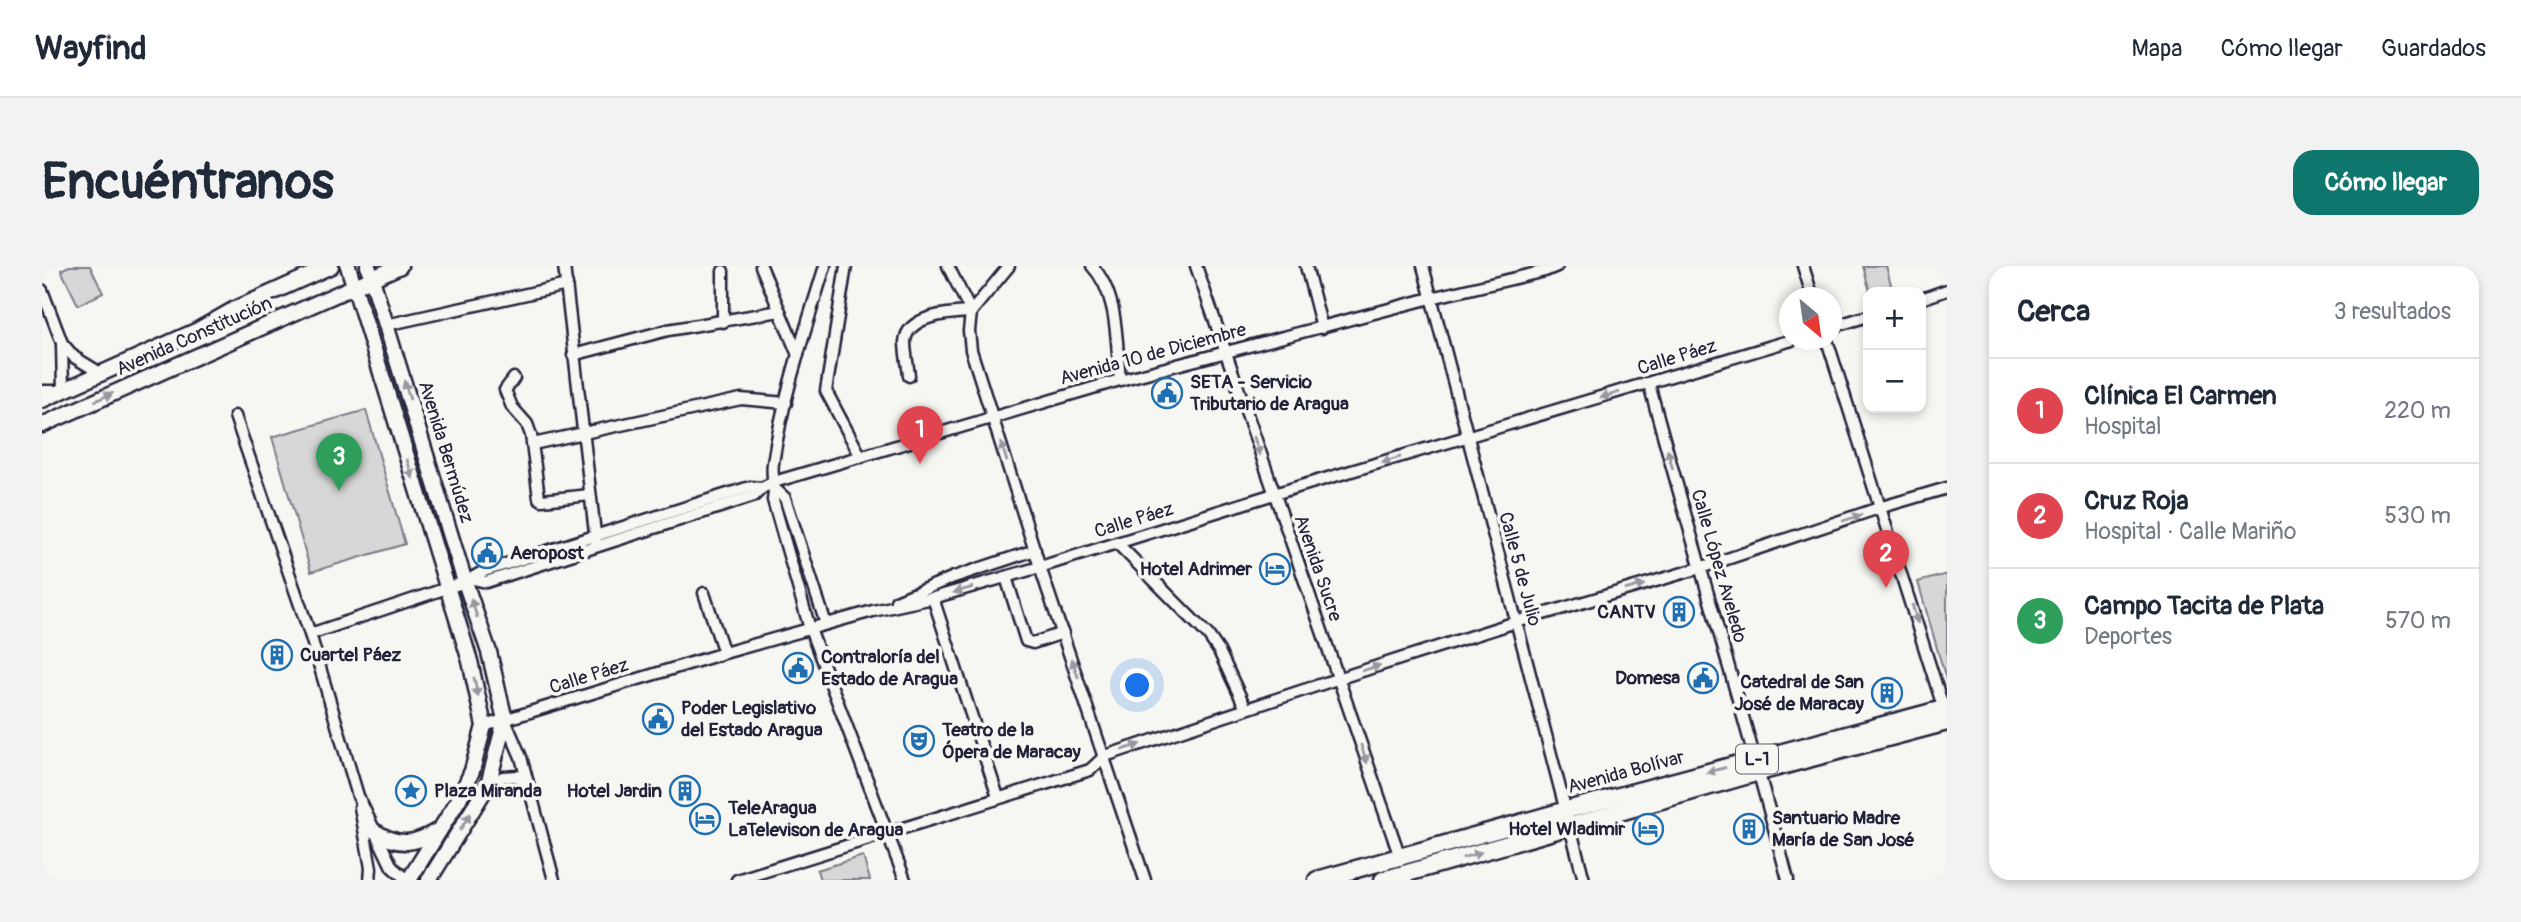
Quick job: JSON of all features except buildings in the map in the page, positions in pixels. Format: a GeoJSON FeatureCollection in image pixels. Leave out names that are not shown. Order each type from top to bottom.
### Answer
{"type":"FeatureCollection","features":[{"type":"Feature","properties":{"kind":"main road","name":"Avenida Bolívar"},"geometry":{"type":"LineString","coordinates":[[1317,880],[1567,810],[1758,766],[1946,714]]}},
{"type":"Feature","properties":{"kind":"main road","name":"Avenida Bolívar"},"geometry":{"type":"LineString","coordinates":[[1383,880],[1407,877],[1758,766]]}},
{"type":"Feature","properties":{"kind":"street","name":"Avenida Constitución"},"geometry":{"type":"LineString","coordinates":[[42,400],[196,331],[233,310],[331,266]]}},
{"type":"Feature","properties":{"kind":"street","name":"Avenida Bermúdez"},"geometry":{"type":"LineString","coordinates":[[348,266],[470,661],[484,726],[472,771],[459,799],[408,880]]}},
{"type":"Feature","properties":{"kind":"street","name":"Avenida Constitución"},"geometry":{"type":"LineString","coordinates":[[42,425],[355,286],[370,272],[400,266]]}},
{"type":"Feature","properties":{"kind":"street"},"geometry":{"type":"LineString","coordinates":[[564,266],[596,541]]}},
{"type":"Feature","properties":{"kind":"street"},"geometry":{"type":"LineString","coordinates":[[761,266],[798,355]]}},
{"type":"Feature","properties":{"kind":"street"},"geometry":{"type":"LineString","coordinates":[[825,266],[786,403],[772,466],[775,485],[773,500],[810,629],[905,880]]}},
{"type":"Feature","properties":{"kind":"street"},"geometry":{"type":"LineString","coordinates":[[846,266],[826,391],[861,457]]}},
{"type":"Feature","properties":{"kind":"street"},"geometry":{"type":"LineString","coordinates":[[948,266],[971,312],[971,350],[1040,567],[1145,880]]}},
{"type":"Feature","properties":{"kind":"street"},"geometry":{"type":"LineString","coordinates":[[909,376],[905,344],[914,325],[947,313],[971,312],[1009,266]]}},
{"type":"Feature","properties":{"kind":"street"},"geometry":{"type":"LineString","coordinates":[[1091,266],[1106,286],[1112,309],[1120,380]]}},
{"type":"Feature","properties":{"kind":"street","name":"Avenida Sucre"},"geometry":{"type":"LineString","coordinates":[[1196,266],[1407,877]]}},
{"type":"Feature","properties":{"kind":"street"},"geometry":{"type":"LineString","coordinates":[[1306,266],[1322,328]]}},
{"type":"Feature","properties":{"kind":"street","name":"Calle 5 de Julio"},"geometry":{"type":"LineString","coordinates":[[1423,266],[1584,880]]}},
{"type":"Feature","properties":{"kind":"street","name":"Avenida 10 de Diciembre"},"geometry":{"type":"LineString","coordinates":[[310,634],[469,581],[486,582],[596,541],[754,496],[762,488],[994,417],[1224,352],[1557,266]]}},
{"type":"Feature","properties":{"kind":"street"},"geometry":{"type":"LineString","coordinates":[[1803,266],[1810,287]]}},
{"type":"Feature","properties":{"kind":"street"},"geometry":{"type":"LineString","coordinates":[[723,271],[723,322]]}},
{"type":"Feature","properties":{"kind":"street","name":"Avenida Bermúdez"},"geometry":{"type":"LineString","coordinates":[[370,272],[469,581],[505,720],[488,785],[429,880]]}},
{"type":"Feature","properties":{"kind":"street"},"geometry":{"type":"LineString","coordinates":[[386,325],[567,285]]}},
{"type":"Feature","properties":{"kind":"street"},"geometry":{"type":"LineString","coordinates":[[42,290],[62,343],[63,391],[42,391]]}},
{"type":"Feature","properties":{"kind":"street"},"geometry":{"type":"LineString","coordinates":[[1926,297],[1947,290]]}},
{"type":"Feature","properties":{"kind":"street"},"geometry":{"type":"LineString","coordinates":[[573,355],[668,330],[780,311]]}},
{"type":"Feature","properties":{"kind":"street"},"geometry":{"type":"LineString","coordinates":[[1842,324],[1863,318]]}},
{"type":"Feature","properties":{"kind":"street"},"geometry":{"type":"LineString","coordinates":[[62,343],[74,357],[102,374]]}},
{"type":"Feature","properties":{"kind":"street","name":"Calle Páez"},"geometry":{"type":"LineString","coordinates":[[484,726],[724,653],[1040,567],[1274,494],[1779,344]]}},
{"type":"Feature","properties":{"kind":"street"},"geometry":{"type":"LineString","coordinates":[[1830,350],[1946,714]]}},
{"type":"Feature","properties":{"kind":"street"},"geometry":{"type":"LineString","coordinates":[[514,378],[505,390],[512,407],[527,424],[533,444],[541,500],[590,495]]}},
{"type":"Feature","properties":{"kind":"street","name":"Calle López Aveledo"},"geometry":{"type":"LineString","coordinates":[[1649,384],[1788,880]]}},
{"type":"Feature","properties":{"kind":"street"},"geometry":{"type":"LineString","coordinates":[[533,444],[741,399],[786,403]]}},
{"type":"Feature","properties":{"kind":"street"},"geometry":{"type":"LineString","coordinates":[[235,416],[310,634],[358,796],[371,868],[370,880]]}},
{"type":"Feature","properties":{"kind":"street"},"geometry":{"type":"LineString","coordinates":[[775,485],[785,498],[826,624]]}},
{"type":"Feature","properties":{"kind":"street"},"geometry":{"type":"LineString","coordinates":[[737,880],[1090,770],[1105,756],[1337,679],[1516,622],[1700,568],[1947,488]]}},
{"type":"Feature","properties":{"kind":"street"},"geometry":{"type":"LineString","coordinates":[[1117,543],[1208,635],[1219,651],[1246,709]]}},
{"type":"Feature","properties":{"kind":"street"},"geometry":{"type":"LineString","coordinates":[[873,611],[954,577],[1035,550]]}},
{"type":"Feature","properties":{"kind":"street"},"geometry":{"type":"LineString","coordinates":[[790,557],[804,553]]}},
{"type":"Feature","properties":{"kind":"street"},"geometry":{"type":"LineString","coordinates":[[1006,577],[1026,641],[1033,643],[1063,634]]}},
{"type":"Feature","properties":{"kind":"street"},"geometry":{"type":"LineString","coordinates":[[704,593],[724,653]]}},
{"type":"Feature","properties":{"kind":"street"},"geometry":{"type":"LineString","coordinates":[[933,598],[998,797]]}},
{"type":"Feature","properties":{"kind":"street"},"geometry":{"type":"LineString","coordinates":[[505,720],[521,757],[554,880]]}},
{"type":"Feature","properties":{"kind":"street"},"geometry":{"type":"LineString","coordinates":[[488,785],[503,777],[518,776],[528,788]]}},
{"type":"Feature","properties":{"kind":"street"},"geometry":{"type":"LineString","coordinates":[[358,796],[392,867],[408,880]]}},
{"type":"Feature","properties":{"kind":"street"},"geometry":{"type":"LineString","coordinates":[[376,832],[405,844],[419,842],[441,828]]}},
{"type":"Feature","properties":{"kind":"shaded area"},"geometry":{"type":"Polygon","coordinates":[[[69,266],[90,266],[103,293],[78,305],[61,270],[69,266]]]}},
{"type":"Feature","properties":{"kind":"shaded area"},"geometry":{"type":"Polygon","coordinates":[[[1863,266],[1886,266],[1892,287],[1869,287],[1863,266]]]}},
{"type":"Feature","properties":{"kind":"shaded area"},"geometry":{"type":"Polygon","coordinates":[[[366,410],[405,544],[311,572],[272,437],[366,410]]]}},
{"type":"Feature","properties":{"kind":"shaded area"},"geometry":{"type":"Polygon","coordinates":[[[1947,574],[1947,683],[1918,582],[1947,574]]]}},
{"type":"Feature","properties":{"kind":"shaded area"},"geometry":{"type":"Polygon","coordinates":[[[863,856],[870,880],[820,880],[817,870],[863,856]]]}},
{"type":"Feature","properties":{"kind":"place","name":"SETA - Servicio Tributario de Aragua"},"geometry":{"type":"Point","coordinates":[1167,393]}},
{"type":"Feature","properties":{"kind":"place","name":"Clínica El Carmen"},"geometry":{"type":"Point","coordinates":[920,464]}},
{"type":"Feature","properties":{"kind":"place","name":"Campo Tacita de Plata"},"geometry":{"type":"Point","coordinates":[339,491]}},
{"type":"Feature","properties":{"kind":"place","name":"Aeropost"},"geometry":{"type":"Point","coordinates":[487,553]}},
{"type":"Feature","properties":{"kind":"place","name":"Hotel Adrimer"},"geometry":{"type":"Point","coordinates":[1275,569]}},
{"type":"Feature","properties":{"kind":"place","name":"Cruz Roja"},"geometry":{"type":"Point","coordinates":[1886,588]}},
{"type":"Feature","properties":{"kind":"place","name":"CANTV"},"geometry":{"type":"Point","coordinates":[1679,612]}},
{"type":"Feature","properties":{"kind":"place","name":"Cuartel Páez"},"geometry":{"type":"Point","coordinates":[277,655]}},
{"type":"Feature","properties":{"kind":"place","name":"Contraloría del Estado de Aragua"},"geometry":{"type":"Point","coordinates":[798,668]}},
{"type":"Feature","properties":{"kind":"place","name":"Domesa"},"geometry":{"type":"Point","coordinates":[1703,678]}},
{"type":"Feature","properties":{"kind":"place","name":"Catedral de San José de Maracay"},"geometry":{"type":"Point","coordinates":[1887,693]}},
{"type":"Feature","properties":{"kind":"place","name":"Poder Legislativo del Estado Aragua"},"geometry":{"type":"Point","coordinates":[658,719]}},
{"type":"Feature","properties":{"kind":"place","name":"Teatro de la Ópera de Maracay"},"geometry":{"type":"Point","coordinates":[919,741]}},
{"type":"Feature","properties":{"kind":"place","name":"Plaza Miranda"},"geometry":{"type":"Point","coordinates":[411,791]}},
{"type":"Feature","properties":{"kind":"place","name":"Hotel Jardin"},"geometry":{"type":"Point","coordinates":[685,791]}},
{"type":"Feature","properties":{"kind":"place","name":"TeleAragua LaTelevison de Aragua"},"geometry":{"type":"Point","coordinates":[705,819]}},
{"type":"Feature","properties":{"kind":"place","name":"Hotel Wladimir"},"geometry":{"type":"Point","coordinates":[1648,829]}},
{"type":"Feature","properties":{"kind":"place","name":"Santuario Madre María de San José"},"geometry":{"type":"Point","coordinates":[1749,829]}}]}
